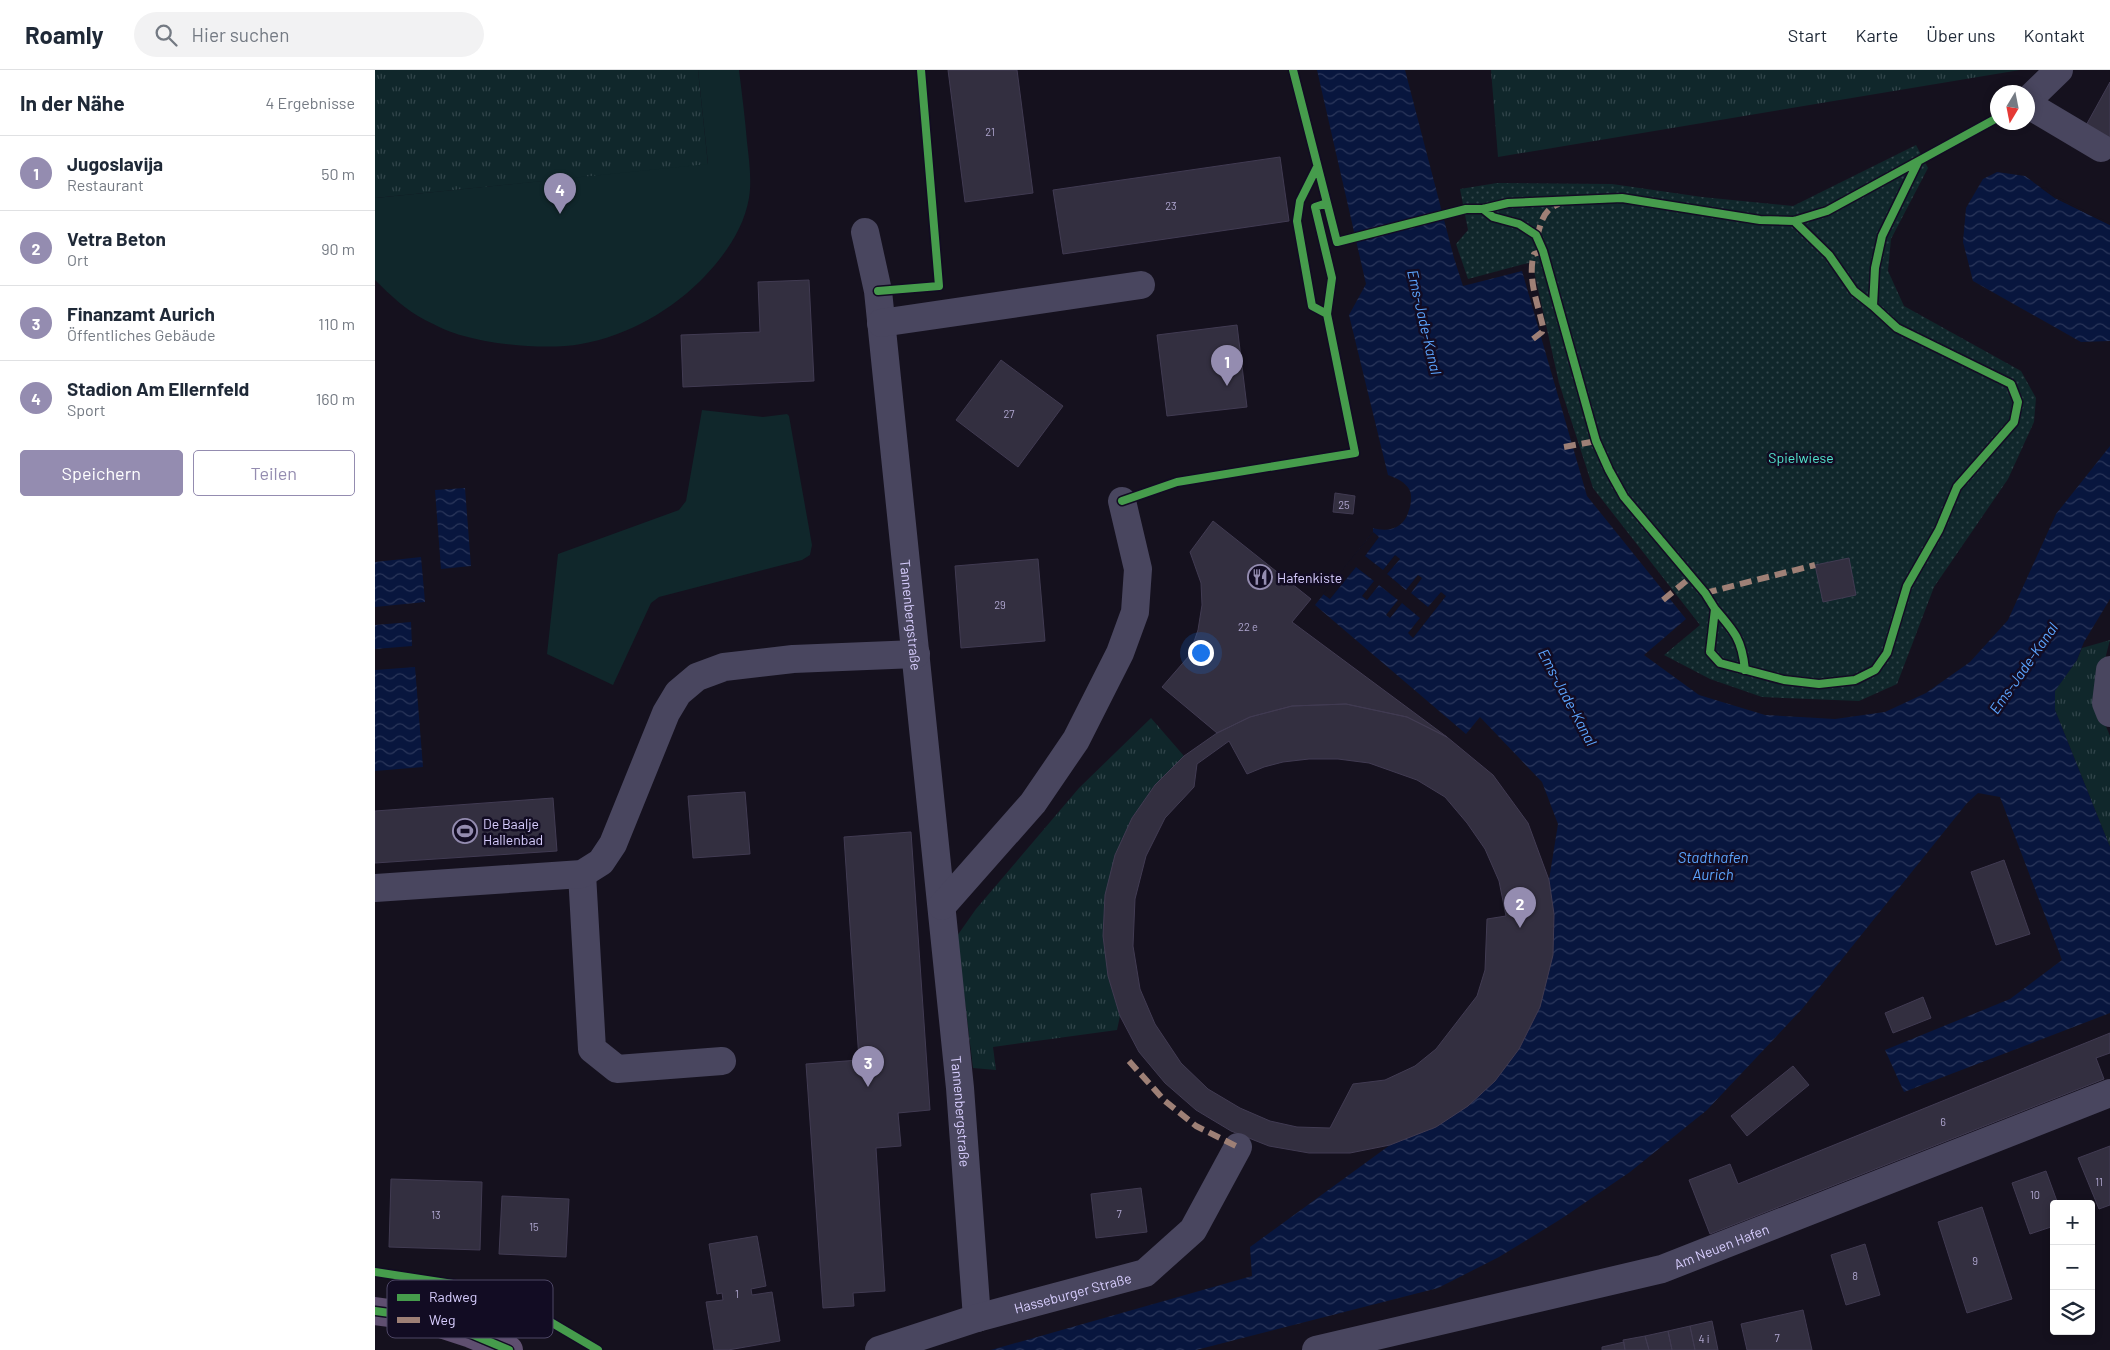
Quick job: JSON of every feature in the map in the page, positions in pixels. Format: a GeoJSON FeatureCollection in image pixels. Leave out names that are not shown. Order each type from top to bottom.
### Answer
{"type":"FeatureCollection","features":[{"type":"Feature","properties":{"kind":"main road"},"geometry":{"type":"LineString","coordinates":[[480,1338],[509,1350]]}},
{"type":"Feature","properties":{"kind":"street"},"geometry":{"type":"LineString","coordinates":[[2035,94],[2059,70]]}},
{"type":"Feature","properties":{"kind":"street"},"geometry":{"type":"LineString","coordinates":[[2035,107],[2101,148]]}},
{"type":"Feature","properties":{"kind":"street","name":"Tannenbergstraße"},"geometry":{"type":"LineString","coordinates":[[865,232],[878,291],[942,906],[960,1088],[977,1318]]}},
{"type":"Feature","properties":{"kind":"street"},"geometry":{"type":"LineString","coordinates":[[881,324],[1141,284]]}},
{"type":"Feature","properties":{"kind":"street"},"geometry":{"type":"LineString","coordinates":[[942,906],[1033,803],[1076,740],[1120,653],[1135,612],[1138,569],[1122,501]]}},
{"type":"Feature","properties":{"kind":"street"},"geometry":{"type":"LineString","coordinates":[[375,888],[582,874],[601,862],[613,844],[666,714],[678,693],[697,677],[724,667],[793,659],[916,654]]}},
{"type":"Feature","properties":{"kind":"street"},"geometry":{"type":"LineString","coordinates":[[2110,670],[2106,703],[2110,713]]}},
{"type":"Feature","properties":{"kind":"street"},"geometry":{"type":"LineString","coordinates":[[582,874],[592,1049],[617,1069],[722,1061]]}},
{"type":"Feature","properties":{"kind":"street","name":"Am Neuen Hafen"},"geometry":{"type":"LineString","coordinates":[[1316,1350],[1662,1269],[2110,1093]]}},
{"type":"Feature","properties":{"kind":"street","name":"Hasseburger Straße"},"geometry":{"type":"LineString","coordinates":[[879,1350],[977,1318],[1145,1273],[1193,1230],[1238,1147]]}},
{"type":"Feature","properties":{"kind":"green space"},"geometry":{"type":"Polygon","coordinates":[[[375,70],[698,70],[708,165],[375,198],[375,70]]]}},
{"type":"Feature","properties":{"kind":"green space"},"geometry":{"type":"Polygon","coordinates":[[[698,70],[739,70],[750,170],[749,198],[743,220],[733,240],[720,259],[679,300],[664,310],[648,320],[615,335],[581,344],[553,347],[506,344],[459,335],[444,329],[405,307],[375,280],[375,198],[708,164],[698,70]]]}},
{"type":"Feature","properties":{"kind":"green space"},"geometry":{"type":"Polygon","coordinates":[[[1491,70],[2020,70],[1498,157],[1491,70]]]}},
{"type":"Feature","properties":{"kind":"green space","name":"Spielwiese"},"geometry":{"type":"Polygon","coordinates":[[[1916,145],[1928,168],[1891,239],[1888,271],[1904,306],[2021,371],[2036,398],[2034,422],[2008,479],[1934,587],[1897,684],[1859,701],[1762,697],[1710,679],[1664,655],[1700,625],[1593,488],[1559,383],[1532,262],[1468,279],[1456,244],[1468,230],[1460,189],[1497,183],[1612,184],[1702,197],[1793,206],[1916,145]]]}},
{"type":"Feature","properties":{"kind":"green space"},"geometry":{"type":"Polygon","coordinates":[[[702,410],[763,417],[787,414],[789,416],[812,545],[810,555],[802,560],[659,597],[651,603],[613,685],[547,654],[558,554],[679,510],[686,501],[702,410]]]}},
{"type":"Feature","properties":{"kind":"green space"},"geometry":{"type":"Polygon","coordinates":[[[2110,640],[2100,678],[2100,712],[2110,736],[2110,847],[2055,710],[2055,690],[2077,660],[2082,648],[2110,640]]]}},
{"type":"Feature","properties":{"kind":"green space"},"geometry":{"type":"Polygon","coordinates":[[[1151,718],[1184,756],[1155,785],[1132,818],[1105,895],[1103,936],[1108,976],[1120,1016],[1117,1030],[993,1047],[996,1070],[973,1068],[957,936],[976,909],[1079,788],[1151,718]]]}},
{"type":"Feature","properties":{"kind":"water","name":"Stadthafen Aurich"},"geometry":{"type":"Polygon","coordinates":[[[1317,70],[1405,70],[1463,286],[1522,271],[1587,496],[1686,619],[1644,655],[1699,695],[1765,715],[1835,719],[1885,712],[1926,693],[1970,662],[2008,620],[2056,514],[2110,446],[2110,599],[2084,642],[2077,660],[2055,691],[2055,710],[2110,847],[2110,1013],[1904,1092],[1885,1050],[2010,999],[2062,960],[2000,797],[1978,793],[1967,803],[1802,1009],[1707,1110],[1630,1172],[1561,1219],[1499,1257],[1438,1288],[1196,1350],[991,1350],[1252,1276],[1250,1247],[1390,1145],[1436,1127],[1495,1081],[1519,1049],[1540,1007],[1553,955],[1554,914],[1549,880],[1558,824],[1542,782],[1480,717],[1466,734],[1315,605],[1373,532],[1373,528],[1391,529],[1404,521],[1410,508],[1411,498],[1410,491],[1406,485],[1388,475],[1349,315],[1366,284],[1317,70]]]}},
{"type":"Feature","properties":{"kind":"water"},"geometry":{"type":"Polygon","coordinates":[[[1997,172],[2025,176],[2055,198],[2110,225],[2110,341],[2081,342],[1973,281],[1963,242],[1966,208],[1983,179],[1997,172]]]}},
{"type":"Feature","properties":{"kind":"water"},"geometry":{"type":"Polygon","coordinates":[[[465,488],[471,566],[441,569],[435,490],[465,488]]]}},
{"type":"Feature","properties":{"kind":"water"},"geometry":{"type":"Polygon","coordinates":[[[421,557],[425,602],[375,607],[375,562],[421,557]]]}},
{"type":"Feature","properties":{"kind":"water"},"geometry":{"type":"Polygon","coordinates":[[[411,622],[412,646],[375,649],[375,625],[411,622]]]}},
{"type":"Feature","properties":{"kind":"water"},"geometry":{"type":"Polygon","coordinates":[[[415,667],[423,767],[375,771],[375,670],[415,667]]]}},
{"type":"Feature","properties":{"kind":"pier"},"geometry":{"type":"Polygon","coordinates":[[[2045,187],[2056,196],[2110,223],[2110,225],[2055,198],[2041,188],[2045,187]]]}},
{"type":"Feature","properties":{"kind":"pier"},"geometry":{"type":"Polygon","coordinates":[[[1373,532],[1379,537],[1365,556],[1383,570],[1395,555],[1400,559],[1387,574],[1406,590],[1418,575],[1422,578],[1411,593],[1428,607],[1441,592],[1446,596],[1413,638],[1408,633],[1420,618],[1402,603],[1390,618],[1386,615],[1398,600],[1379,585],[1367,600],[1362,596],[1374,581],[1356,567],[1330,599],[1323,594],[1373,532]]]}},
{"type":"Feature","properties":{"kind":"building"},"geometry":{"type":"Polygon","coordinates":[[[948,70],[1017,70],[1033,193],[965,202],[948,70]]]}},
{"type":"Feature","properties":{"kind":"building"},"geometry":{"type":"Polygon","coordinates":[[[2110,82],[2110,143],[2084,129],[2110,82]]]}},
{"type":"Feature","properties":{"kind":"building"},"geometry":{"type":"Polygon","coordinates":[[[1280,157],[1289,221],[1063,254],[1053,190],[1280,157]]]}},
{"type":"Feature","properties":{"kind":"building"},"geometry":{"type":"Polygon","coordinates":[[[809,280],[814,381],[683,387],[681,335],[760,332],[758,282],[809,280]]]}},
{"type":"Feature","properties":{"kind":"building"},"geometry":{"type":"Polygon","coordinates":[[[1237,325],[1247,407],[1167,416],[1157,335],[1237,325]]]}},
{"type":"Feature","properties":{"kind":"building"},"geometry":{"type":"Polygon","coordinates":[[[1001,360],[1063,406],[1018,467],[956,420],[1001,360]]]}},
{"type":"Feature","properties":{"kind":"building"},"geometry":{"type":"Polygon","coordinates":[[[1335,493],[1355,496],[1353,514],[1333,512],[1335,493]]]}},
{"type":"Feature","properties":{"kind":"building"},"geometry":{"type":"Polygon","coordinates":[[[1213,521],[1311,599],[1292,622],[1447,737],[1407,717],[1346,704],[1292,706],[1250,717],[1217,733],[1162,687],[1189,656],[1198,630],[1202,605],[1201,583],[1190,552],[1213,521]]]}},
{"type":"Feature","properties":{"kind":"building"},"geometry":{"type":"Polygon","coordinates":[[[1849,558],[1856,595],[1823,602],[1815,565],[1849,558]]]}},
{"type":"Feature","properties":{"kind":"building"},"geometry":{"type":"Polygon","coordinates":[[[1038,559],[1045,641],[961,648],[955,566],[1038,559]]]}},
{"type":"Feature","properties":{"kind":"building"},"geometry":{"type":"Polygon","coordinates":[[[1346,704],[1407,717],[1447,737],[1493,775],[1528,823],[1549,880],[1554,914],[1553,955],[1540,1007],[1519,1049],[1495,1081],[1468,1106],[1436,1127],[1390,1145],[1350,1153],[1309,1153],[1269,1146],[1231,1131],[1196,1110],[1165,1083],[1139,1052],[1120,1016],[1108,976],[1103,936],[1105,895],[1115,855],[1132,818],[1155,785],[1184,756],[1217,733],[1250,717],[1292,706],[1346,704]],[[1229,741],[1197,764],[1194,787],[1165,818],[1146,856],[1135,899],[1133,946],[1140,989],[1155,1024],[1181,1063],[1208,1089],[1240,1108],[1270,1121],[1297,1127],[1330,1128],[1353,1084],[1385,1080],[1415,1066],[1436,1049],[1477,996],[1485,970],[1487,919],[1506,916],[1499,881],[1485,849],[1467,823],[1445,797],[1417,780],[1369,763],[1338,759],[1309,759],[1283,762],[1247,774],[1229,741]]]}},
{"type":"Feature","properties":{"kind":"building"},"geometry":{"type":"Polygon","coordinates":[[[745,792],[750,854],[693,858],[688,796],[745,792]]]}},
{"type":"Feature","properties":{"kind":"building","name":"De Baalje Hallenbad"},"geometry":{"type":"Polygon","coordinates":[[[553,798],[557,851],[375,863],[375,811],[553,798]]]}},
{"type":"Feature","properties":{"kind":"building"},"geometry":{"type":"Polygon","coordinates":[[[911,832],[930,1110],[898,1113],[901,1146],[876,1148],[885,1291],[853,1293],[854,1306],[823,1308],[806,1064],[859,1060],[844,837],[911,832]]]}},
{"type":"Feature","properties":{"kind":"building"},"geometry":{"type":"Polygon","coordinates":[[[2004,860],[2030,934],[1996,945],[1971,872],[2004,860]]]}},
{"type":"Feature","properties":{"kind":"building"},"geometry":{"type":"Polygon","coordinates":[[[1923,997],[1931,1018],[1893,1033],[1885,1013],[1923,997]]]}},
{"type":"Feature","properties":{"kind":"building"},"geometry":{"type":"Polygon","coordinates":[[[2110,1033],[2110,1053],[2096,1058],[2104,1079],[1710,1234],[1689,1180],[1730,1164],[1738,1184],[2110,1033]]]}},
{"type":"Feature","properties":{"kind":"building"},"geometry":{"type":"Polygon","coordinates":[[[1793,1066],[1809,1085],[1747,1136],[1731,1116],[1793,1066]]]}},
{"type":"Feature","properties":{"kind":"building"},"geometry":{"type":"Polygon","coordinates":[[[2110,1146],[2110,1205],[2099,1209],[2078,1158],[2110,1146]]]}},
{"type":"Feature","properties":{"kind":"building"},"geometry":{"type":"Polygon","coordinates":[[[2046,1171],[2057,1200],[2050,1200],[2050,1227],[2030,1234],[2012,1183],[2046,1171]]]}},
{"type":"Feature","properties":{"kind":"building"},"geometry":{"type":"Polygon","coordinates":[[[391,1179],[482,1182],[480,1250],[389,1247],[391,1179]]]}},
{"type":"Feature","properties":{"kind":"building"},"geometry":{"type":"Polygon","coordinates":[[[1141,1188],[1147,1232],[1096,1238],[1091,1194],[1141,1188]]]}},
{"type":"Feature","properties":{"kind":"building"},"geometry":{"type":"Polygon","coordinates":[[[502,1196],[569,1199],[566,1257],[499,1254],[502,1196]]]}},
{"type":"Feature","properties":{"kind":"building"},"geometry":{"type":"Polygon","coordinates":[[[1982,1207],[2012,1299],[1967,1313],[1938,1222],[1982,1207]]]}},
{"type":"Feature","properties":{"kind":"building"},"geometry":{"type":"Polygon","coordinates":[[[757,1236],[766,1286],[751,1289],[752,1295],[772,1292],[780,1341],[728,1350],[714,1350],[706,1302],[723,1300],[722,1293],[717,1294],[709,1244],[757,1236]]]}},
{"type":"Feature","properties":{"kind":"building"},"geometry":{"type":"Polygon","coordinates":[[[1865,1244],[1880,1295],[1846,1305],[1831,1255],[1865,1244]]]}},
{"type":"Feature","properties":{"kind":"building"},"geometry":{"type":"Polygon","coordinates":[[[1803,1310],[1812,1350],[1747,1350],[1741,1324],[1803,1310]]]}},
{"type":"Feature","properties":{"kind":"building"},"geometry":{"type":"Polygon","coordinates":[[[1712,1321],[1718,1350],[1695,1350],[1690,1326],[1712,1321]]]}},
{"type":"Feature","properties":{"kind":"building"},"geometry":{"type":"Polygon","coordinates":[[[1690,1326],[1695,1350],[1672,1350],[1668,1331],[1690,1326]]]}},
{"type":"Feature","properties":{"kind":"building"},"geometry":{"type":"Polygon","coordinates":[[[1668,1331],[1672,1350],[1649,1350],[1645,1336],[1668,1331]]]}},
{"type":"Feature","properties":{"kind":"building"},"geometry":{"type":"Polygon","coordinates":[[[1645,1336],[1649,1350],[1625,1350],[1623,1340],[1645,1336]]]}},
{"type":"Feature","properties":{"kind":"building"},"geometry":{"type":"Polygon","coordinates":[[[1624,1342],[1625,1350],[1602,1350],[1602,1347],[1624,1342]]]}},
{"type":"Feature","properties":{"kind":"marked path"},"geometry":{"type":"LineString","coordinates":[[1537,237],[1541,222],[1546,213],[1549,209],[1559,204]]}},
{"type":"Feature","properties":{"kind":"marked path"},"geometry":{"type":"LineString","coordinates":[[1533,339],[1542,332],[1543,327],[1532,282],[1532,263],[1534,254],[1543,251]]}},
{"type":"Feature","properties":{"kind":"marked path"},"geometry":{"type":"LineString","coordinates":[[1564,447],[1596,441]]}},
{"type":"Feature","properties":{"kind":"marked path"},"geometry":{"type":"LineString","coordinates":[[1705,593],[1815,565]]}},
{"type":"Feature","properties":{"kind":"marked path"},"geometry":{"type":"LineString","coordinates":[[1663,600],[1691,577]]}},
{"type":"Feature","properties":{"kind":"marked path"},"geometry":{"type":"LineString","coordinates":[[1129,1061],[1165,1101],[1196,1126],[1238,1147]]}},
{"type":"Feature","properties":{"kind":"cycle path"},"geometry":{"type":"LineString","coordinates":[[878,291],[939,286],[921,70]]}},
{"type":"Feature","properties":{"kind":"cycle path"},"geometry":{"type":"LineString","coordinates":[[1293,70],[1337,242],[1466,209],[1483,209],[1508,203],[1622,198],[1760,220],[1794,221],[1827,211],[1990,122]]}},
{"type":"Feature","properties":{"kind":"cycle path"},"geometry":{"type":"LineString","coordinates":[[1483,209],[1493,217],[1519,224],[1536,235],[1543,251],[1596,441],[1624,497],[1705,593],[1715,609],[1710,652],[1720,663],[1784,680],[1819,684],[1855,680],[1875,670],[1887,653],[1907,586],[1939,530],[1957,487],[2014,422],[2018,402],[2011,384],[1897,328],[1873,306],[1875,268],[1882,236],[1918,162]]}},
{"type":"Feature","properties":{"kind":"cycle path"},"geometry":{"type":"LineString","coordinates":[[1317,167],[1300,201],[1297,221],[1312,306],[1327,314]]}},
{"type":"Feature","properties":{"kind":"cycle path"},"geometry":{"type":"LineString","coordinates":[[1122,501],[1177,482],[1355,453],[1327,314],[1332,278],[1315,207],[1327,203]]}},
{"type":"Feature","properties":{"kind":"cycle path"},"geometry":{"type":"LineString","coordinates":[[1794,221],[1829,255],[1854,291],[1873,306]]}},
{"type":"Feature","properties":{"kind":"cycle path"},"geometry":{"type":"LineString","coordinates":[[1715,609],[1736,637],[1742,651],[1745,670]]}},
{"type":"Feature","properties":{"kind":"cycle path"},"geometry":{"type":"LineString","coordinates":[[375,1272],[427,1280]]}},
{"type":"Feature","properties":{"kind":"cycle path"},"geometry":{"type":"LineString","coordinates":[[375,1311],[387,1313]]}},
{"type":"Feature","properties":{"kind":"cycle path"},"geometry":{"type":"LineString","coordinates":[[553,1323],[598,1350]]}},
{"type":"Feature","properties":{"kind":"cycle path"},"geometry":{"type":"LineString","coordinates":[[480,1338],[509,1350]]}},
{"type":"Feature","properties":{"kind":"place","name":"Stadion Am Ellernfeld"},"geometry":{"type":"Point","coordinates":[560,214]}},
{"type":"Feature","properties":{"kind":"place","name":"Jugoslavija"},"geometry":{"type":"Point","coordinates":[1227,386]}},
{"type":"Feature","properties":{"kind":"place","name":"Hafenkiste"},"geometry":{"type":"Point","coordinates":[1260,577]}},
{"type":"Feature","properties":{"kind":"place","name":"De Baalje Hallenbad"},"geometry":{"type":"Point","coordinates":[465,831]}},
{"type":"Feature","properties":{"kind":"place","name":"Vetra Beton"},"geometry":{"type":"Point","coordinates":[1520,928]}},
{"type":"Feature","properties":{"kind":"place","name":"Finanzamt Aurich"},"geometry":{"type":"Point","coordinates":[868,1087]}},
{"type":"Feature","properties":{"kind":"water label","name":"Ems-Jade-Kanal"},"geometry":{"type":"Point","coordinates":[1425,322]}},
{"type":"Feature","properties":{"kind":"water label","name":"Ems-Jade-Kanal"},"geometry":{"type":"Point","coordinates":[2023,668]}},
{"type":"Feature","properties":{"kind":"water label","name":"Ems-Jade-Kanal"},"geometry":{"type":"Point","coordinates":[1568,697]}}]}
